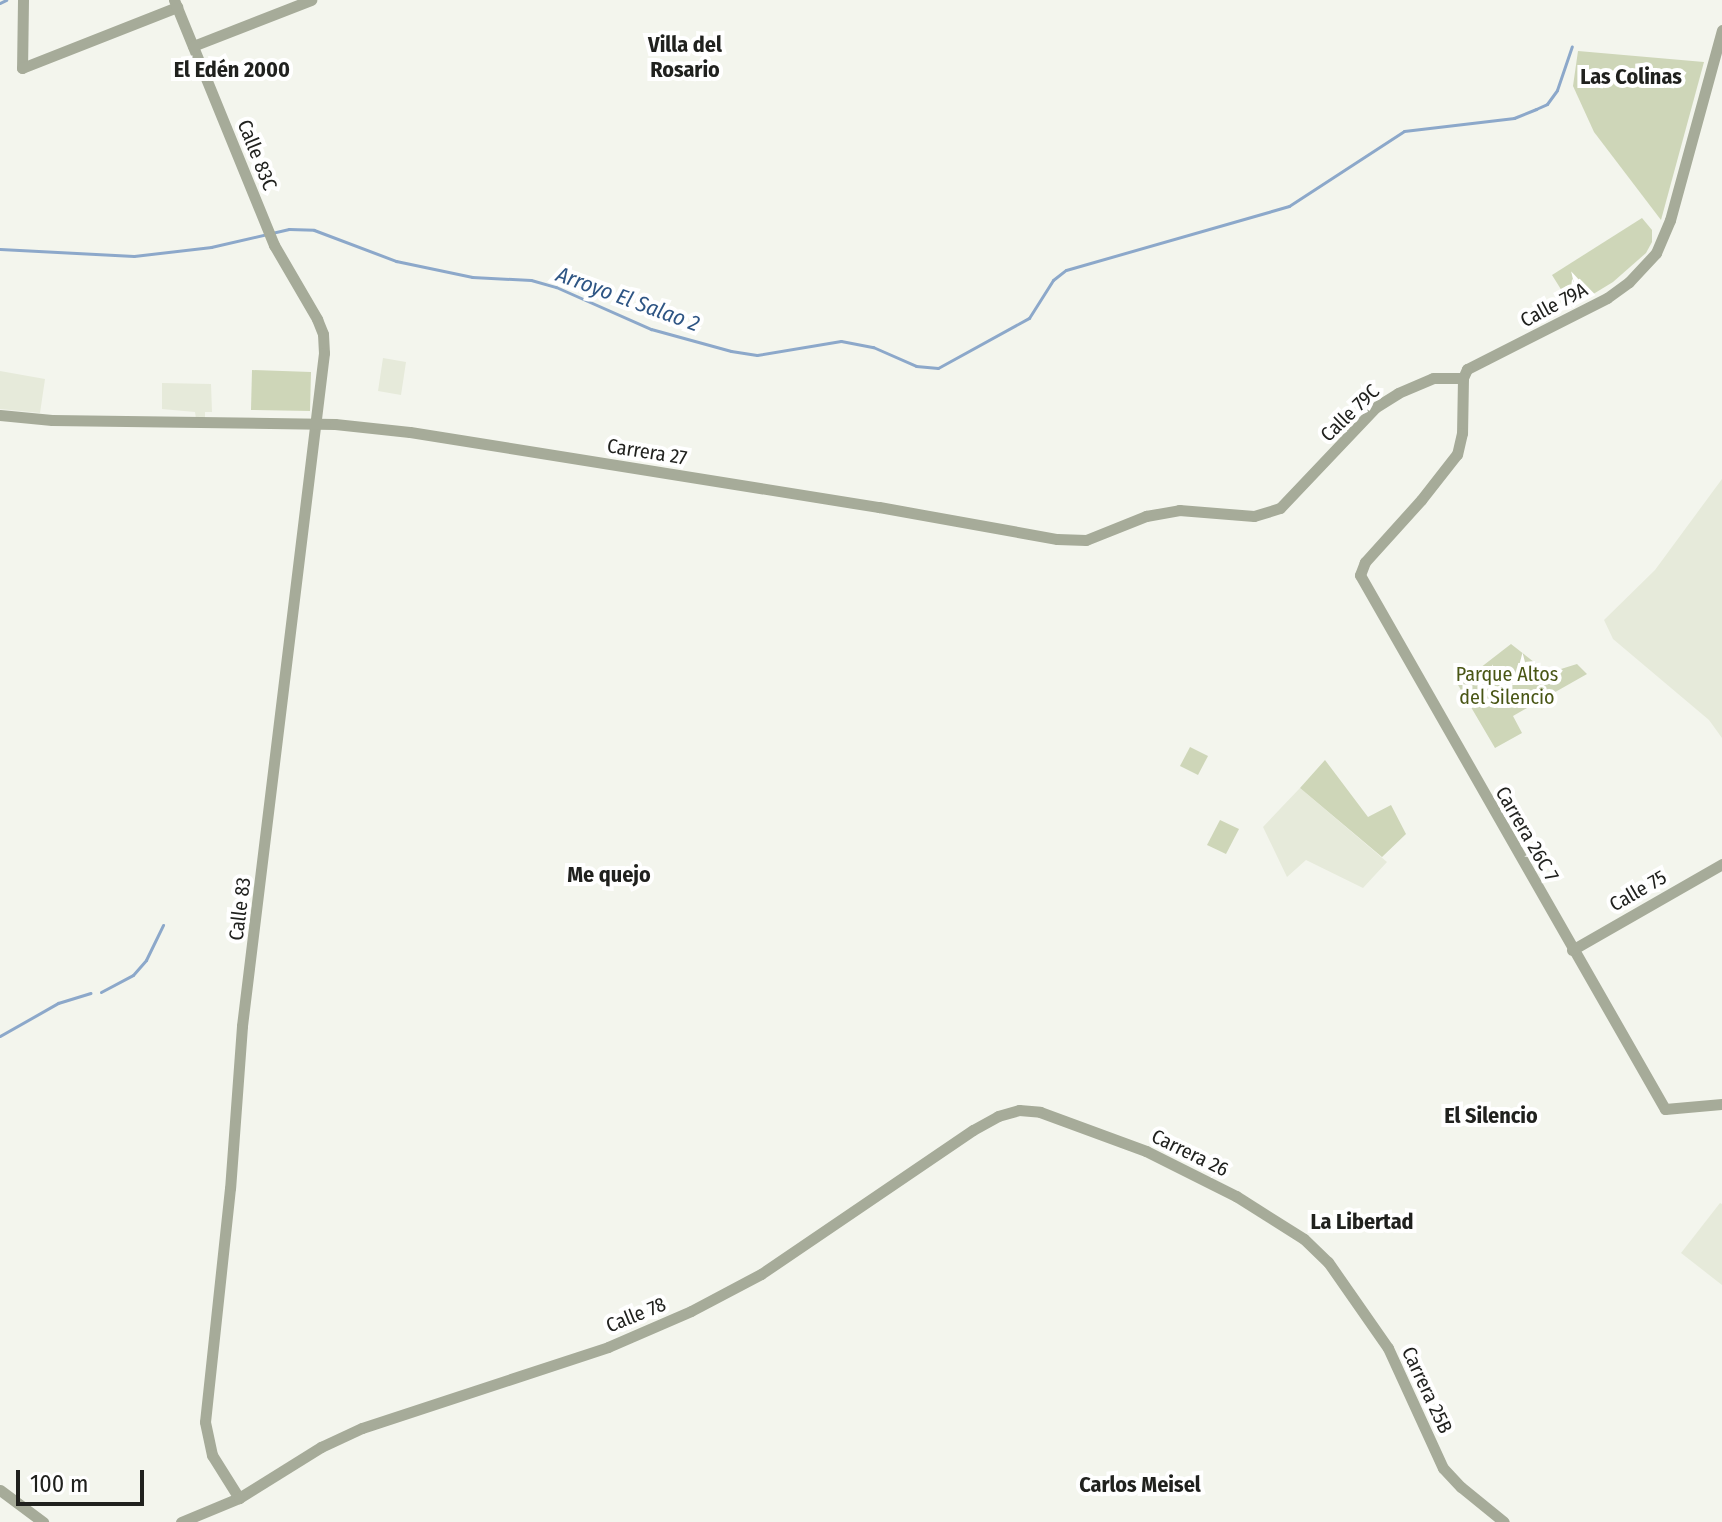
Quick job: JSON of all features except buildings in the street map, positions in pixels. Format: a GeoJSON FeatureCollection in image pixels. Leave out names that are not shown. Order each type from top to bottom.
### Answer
{"type":"FeatureCollection","features":[{"type":"Feature","properties":{"kind":"street"},"geometry":{"type":"LineString","coordinates":[[23,0],[22,68],[175,3]]}},
{"type":"Feature","properties":{"kind":"street"},"geometry":{"type":"LineString","coordinates":[[193,46],[311,0]]}},
{"type":"Feature","properties":{"kind":"street","name":"Calle 83C"},"geometry":{"type":"LineString","coordinates":[[175,3],[274,245],[317,319]]}},
{"type":"Feature","properties":{"kind":"street","name":"Calle 79A"},"geometry":{"type":"LineString","coordinates":[[1463,378],[1467,369],[1607,298],[1629,282],[1656,253],[1670,220],[1722,30]]}},
{"type":"Feature","properties":{"kind":"street","name":"Calle 83"},"geometry":{"type":"LineString","coordinates":[[239,1498],[212,1455],[205,1422],[230,1188],[243,1020],[324,353],[317,319]]}},
{"type":"Feature","properties":{"kind":"street","name":"Calle 79C"},"geometry":{"type":"LineString","coordinates":[[1280,508],[1376,407],[1398,393],[1433,378],[1463,378]]}},
{"type":"Feature","properties":{"kind":"street","name":"Carrera 26C 7"},"geometry":{"type":"LineString","coordinates":[[1463,378],[1462,433],[1457,454],[1365,562],[1360,575],[1665,1109],[1722,1104]]}},
{"type":"Feature","properties":{"kind":"street","name":"Carrera 27"},"geometry":{"type":"LineString","coordinates":[[0,415],[52,420],[314,424],[484,443],[1057,539],[1086,540],[1146,516],[1179,510],[1254,516],[1280,508]]}},
{"type":"Feature","properties":{"kind":"street","name":"Calle 75"},"geometry":{"type":"LineString","coordinates":[[1572,950],[1722,864]]}},
{"type":"Feature","properties":{"kind":"street","name":"Calle 78"},"geometry":{"type":"LineString","coordinates":[[181,1522],[239,1498],[321,1447],[362,1428],[608,1347],[691,1311],[761,1274],[973,1130],[998,1116],[1019,1110]]}},
{"type":"Feature","properties":{"kind":"street","name":"Carrera 26"},"geometry":{"type":"LineString","coordinates":[[1019,1110],[1040,1112],[1080,1126],[1192,1173],[1304,1239],[1328,1262]]}},
{"type":"Feature","properties":{"kind":"street","name":"Carrera 25B"},"geometry":{"type":"LineString","coordinates":[[1328,1262],[1388,1348],[1443,1468],[1504,1522]]}},
{"type":"Feature","properties":{"kind":"street"},"geometry":{"type":"LineString","coordinates":[[0,1490],[43,1522]]}},
{"type":"Feature","properties":{"kind":"shaded area"},"geometry":{"type":"Polygon","coordinates":[[[383,358],[406,362],[401,395],[378,391],[383,358]]]}},
{"type":"Feature","properties":{"kind":"shaded area"},"geometry":{"type":"Polygon","coordinates":[[[0,371],[45,379],[40,413],[0,409],[0,371]]]}},
{"type":"Feature","properties":{"kind":"shaded area"},"geometry":{"type":"Polygon","coordinates":[[[162,383],[211,384],[212,412],[205,412],[205,419],[196,419],[195,412],[162,409],[162,383]]]}},
{"type":"Feature","properties":{"kind":"shaded area"},"geometry":{"type":"Polygon","coordinates":[[[1722,479],[1722,738],[1709,720],[1613,639],[1604,620],[1655,570],[1722,479]]]}},
{"type":"Feature","properties":{"kind":"shaded area"},"geometry":{"type":"Polygon","coordinates":[[[1300,788],[1387,862],[1363,888],[1306,860],[1287,877],[1263,827],[1300,788]]]}},
{"type":"Feature","properties":{"kind":"shaded area"},"geometry":{"type":"Polygon","coordinates":[[[1722,1204],[1722,1285],[1681,1253],[1722,1204]]]}},
{"type":"Feature","properties":{"kind":"green space"},"geometry":{"type":"Polygon","coordinates":[[[1578,51],[1704,62],[1661,220],[1594,132],[1573,86],[1578,51]]]}},
{"type":"Feature","properties":{"kind":"green space"},"geometry":{"type":"Polygon","coordinates":[[[1642,218],[1652,230],[1652,242],[1646,253],[1613,282],[1572,307],[1552,275],[1642,218]]]}},
{"type":"Feature","properties":{"kind":"green space"},"geometry":{"type":"Polygon","coordinates":[[[252,370],[311,372],[310,411],[251,410],[252,370]]]}},
{"type":"Feature","properties":{"kind":"green space","name":"Parque Altos del Silencio"},"geometry":{"type":"Polygon","coordinates":[[[1511,644],[1548,673],[1577,664],[1587,674],[1513,716],[1522,733],[1495,748],[1458,685],[1511,644]]]}},
{"type":"Feature","properties":{"kind":"green space"},"geometry":{"type":"Polygon","coordinates":[[[1190,747],[1208,756],[1198,775],[1180,766],[1190,747]]]}},
{"type":"Feature","properties":{"kind":"green space"},"geometry":{"type":"Polygon","coordinates":[[[1325,760],[1368,817],[1391,805],[1406,834],[1382,857],[1300,788],[1325,760]]]}},
{"type":"Feature","properties":{"kind":"green space"},"geometry":{"type":"Polygon","coordinates":[[[1220,820],[1239,829],[1226,854],[1207,845],[1220,820]]]}},
{"type":"Feature","properties":{"kind":"waterway"},"geometry":{"type":"LineString","coordinates":[[0,3],[6,0]]}},
{"type":"Feature","properties":{"kind":"waterway","name":"Arroyo El Salao 2"},"geometry":{"type":"LineString","coordinates":[[0,249],[134,256],[211,247],[289,229],[314,230],[396,261],[472,277],[531,280],[556,287],[651,329],[731,351],[757,355],[841,341],[873,347],[916,366],[938,368],[1029,318],[1053,280],[1066,270],[1289,206],[1404,131],[1514,118],[1547,104],[1557,90],[1572,46]]}},
{"type":"Feature","properties":{"kind":"waterway"},"geometry":{"type":"LineString","coordinates":[[101,992],[133,975],[146,960],[163,925]]}},
{"type":"Feature","properties":{"kind":"waterway"},"geometry":{"type":"LineString","coordinates":[[0,1036],[58,1003],[91,993]]}},
{"type":"Feature","properties":{"kind":"district","name":"Villa del Rosario"},"geometry":{"type":"Point","coordinates":[685,56]}},
{"type":"Feature","properties":{"kind":"district","name":"El Edén 2000"},"geometry":{"type":"Point","coordinates":[232,70]}},
{"type":"Feature","properties":{"kind":"district","name":"Las Colinas"},"geometry":{"type":"Point","coordinates":[1631,77]}},
{"type":"Feature","properties":{"kind":"district","name":"Me quejo"},"geometry":{"type":"Point","coordinates":[609,875]}},
{"type":"Feature","properties":{"kind":"district","name":"El Silencio"},"geometry":{"type":"Point","coordinates":[1491,1116]}},
{"type":"Feature","properties":{"kind":"district","name":"La Libertad"},"geometry":{"type":"Point","coordinates":[1362,1222]}},
{"type":"Feature","properties":{"kind":"district","name":"Carlos Meisel"},"geometry":{"type":"Point","coordinates":[1140,1485]}}]}
